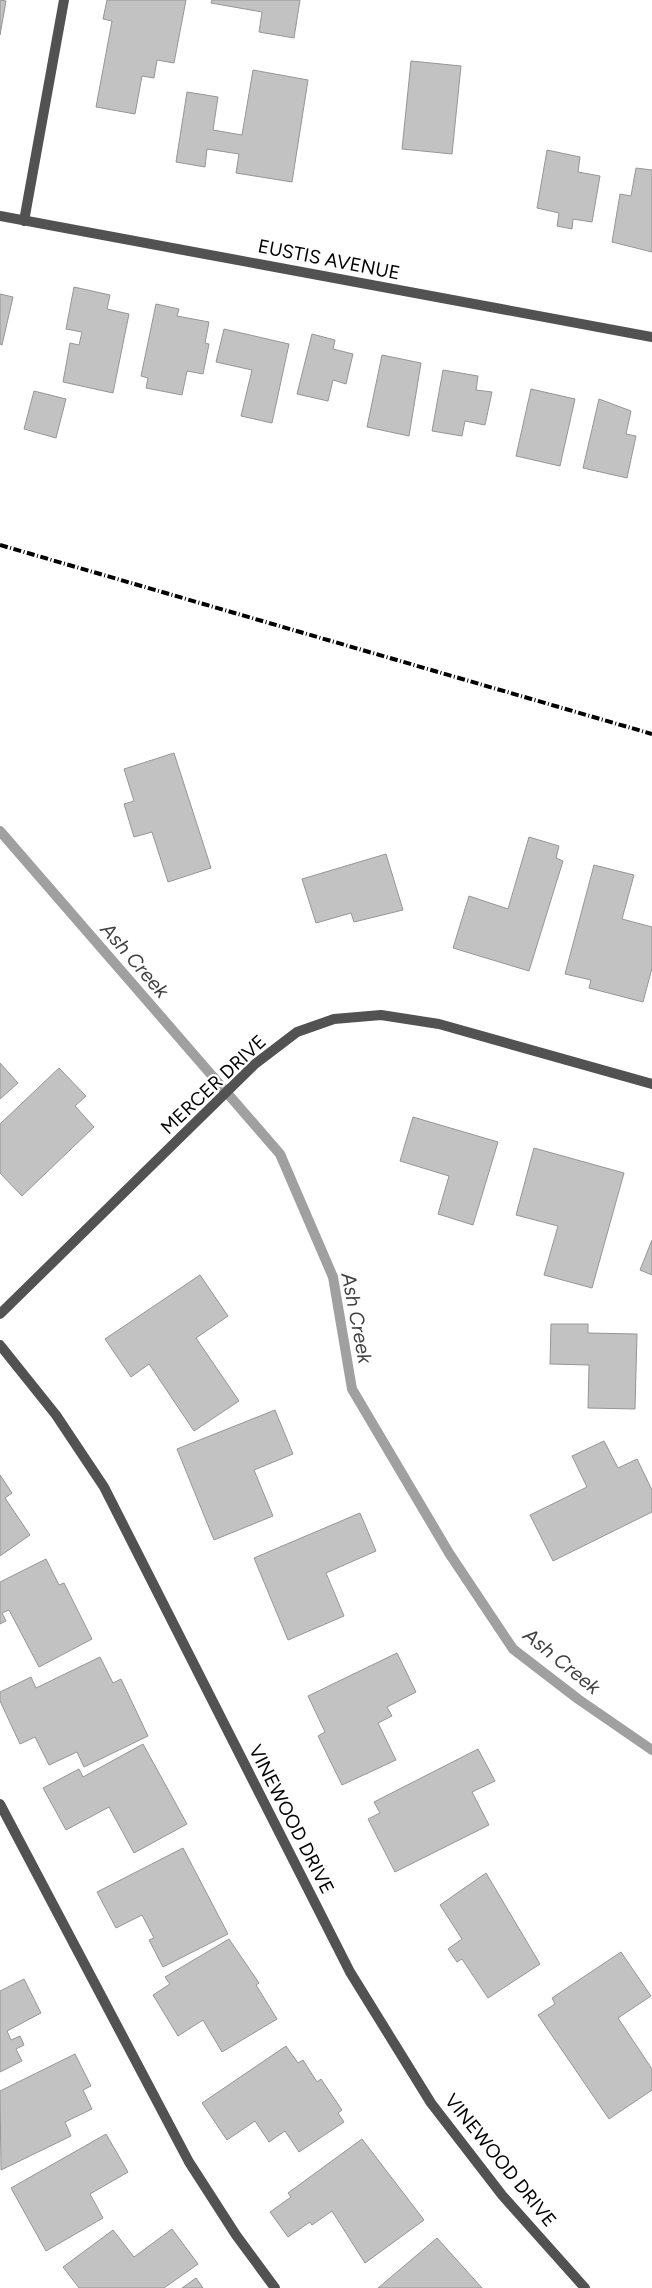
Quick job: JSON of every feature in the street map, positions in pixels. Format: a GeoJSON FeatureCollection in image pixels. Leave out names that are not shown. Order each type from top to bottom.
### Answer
{"type":"FeatureCollection","features":[{"type":"Feature","properties":{"kind":"street"},"geometry":{"type":"LineString","coordinates":[[24,220],[64,0]]}},
{"type":"Feature","properties":{"kind":"street","name":"EUSTIS AVENUE"},"geometry":{"type":"LineString","coordinates":[[0,216],[652,337]]}},
{"type":"Feature","properties":{"kind":"street","name":"MERCER DRIVE"},"geometry":{"type":"LineString","coordinates":[[0,1314],[255,1064],[298,1032],[334,1019],[381,1015],[439,1024],[652,1084]]}},
{"type":"Feature","properties":{"kind":"street","name":"VINEWOOD DRIVE"},"geometry":{"type":"LineString","coordinates":[[0,1345],[56,1415],[104,1487],[350,1972],[426,2094],[502,2195],[585,2288]]}},
{"type":"Feature","properties":{"kind":"street"},"geometry":{"type":"LineString","coordinates":[[0,1804],[189,2162],[236,2235],[275,2288]]}},
{"type":"Feature","properties":{"kind":"building"},"geometry":{"type":"Polygon","coordinates":[[[0,0],[6,1],[0,35],[0,0]]]}},
{"type":"Feature","properties":{"kind":"building"},"geometry":{"type":"Polygon","coordinates":[[[107,0],[186,0],[174,63],[157,60],[154,78],[142,76],[135,114],[96,107],[112,21],[103,19],[107,0]]]}},
{"type":"Feature","properties":{"kind":"building"},"geometry":{"type":"Polygon","coordinates":[[[212,0],[300,0],[294,38],[259,32],[262,12],[211,3],[212,0]]]}},
{"type":"Feature","properties":{"kind":"building"},"geometry":{"type":"Polygon","coordinates":[[[411,61],[461,66],[452,154],[402,149],[411,61]]]}},
{"type":"Feature","properties":{"kind":"building"},"geometry":{"type":"Polygon","coordinates":[[[253,70],[308,80],[292,182],[236,173],[239,154],[207,149],[205,167],[176,162],[187,92],[218,97],[213,130],[242,135],[253,70]]]}},
{"type":"Feature","properties":{"kind":"building"},"geometry":{"type":"Polygon","coordinates":[[[547,150],[580,157],[578,172],[600,176],[592,222],[573,219],[572,229],[557,226],[559,213],[537,208],[547,150]]]}},
{"type":"Feature","properties":{"kind":"building"},"geometry":{"type":"Polygon","coordinates":[[[636,168],[652,170],[652,252],[612,242],[620,194],[631,196],[636,168]]]}},
{"type":"Feature","properties":{"kind":"building"},"geometry":{"type":"Polygon","coordinates":[[[74,287],[110,295],[107,309],[129,314],[113,393],[63,382],[70,343],[79,345],[82,332],[66,329],[74,287]]]}},
{"type":"Feature","properties":{"kind":"building"},"geometry":{"type":"Polygon","coordinates":[[[0,294],[13,297],[2,345],[0,344],[0,294]]]}},
{"type":"Feature","properties":{"kind":"building"},"geometry":{"type":"Polygon","coordinates":[[[156,304],[179,309],[177,316],[209,322],[205,343],[209,344],[203,374],[187,371],[182,395],[146,388],[148,378],[141,376],[156,304]]]}},
{"type":"Feature","properties":{"kind":"building"},"geometry":{"type":"Polygon","coordinates":[[[224,329],[289,344],[272,423],[241,416],[252,370],[216,362],[224,329]]]}},
{"type":"Feature","properties":{"kind":"building"},"geometry":{"type":"Polygon","coordinates":[[[312,334],[335,340],[333,349],[353,354],[346,384],[333,380],[328,401],[297,394],[312,334]]]}},
{"type":"Feature","properties":{"kind":"building"},"geometry":{"type":"Polygon","coordinates":[[[382,355],[421,363],[409,436],[367,427],[382,355]]]}},
{"type":"Feature","properties":{"kind":"building"},"geometry":{"type":"Polygon","coordinates":[[[443,370],[478,376],[476,390],[492,392],[485,425],[465,421],[462,436],[432,431],[443,370]]]}},
{"type":"Feature","properties":{"kind":"building"},"geometry":{"type":"Polygon","coordinates":[[[531,389],[575,399],[560,466],[516,456],[531,389]]]}},
{"type":"Feature","properties":{"kind":"building"},"geometry":{"type":"Polygon","coordinates":[[[34,391],[66,399],[56,438],[24,429],[34,391]]]}},
{"type":"Feature","properties":{"kind":"building"},"geometry":{"type":"Polygon","coordinates":[[[599,399],[631,411],[626,434],[636,436],[627,478],[583,468],[599,399]]]}},
{"type":"Feature","properties":{"kind":"building"},"geometry":{"type":"Polygon","coordinates":[[[174,753],[211,868],[168,882],[152,832],[134,837],[124,804],[134,801],[124,769],[174,753]]]}},
{"type":"Feature","properties":{"kind":"building"},"geometry":{"type":"Polygon","coordinates":[[[529,837],[559,846],[556,858],[563,861],[529,971],[453,948],[469,896],[508,909],[529,837]]]}},
{"type":"Feature","properties":{"kind":"building"},"geometry":{"type":"Polygon","coordinates":[[[386,854],[403,910],[354,922],[351,913],[316,923],[302,879],[386,854]]]}},
{"type":"Feature","properties":{"kind":"building"},"geometry":{"type":"Polygon","coordinates":[[[594,865],[634,875],[622,919],[652,927],[652,968],[643,1002],[589,988],[591,980],[565,974],[594,865]]]}},
{"type":"Feature","properties":{"kind":"building"},"geometry":{"type":"Polygon","coordinates":[[[0,1063],[18,1083],[0,1099],[0,1063]]]}},
{"type":"Feature","properties":{"kind":"building"},"geometry":{"type":"Polygon","coordinates":[[[59,1068],[86,1096],[75,1106],[94,1127],[22,1196],[0,1173],[0,1124],[59,1068]]]}},
{"type":"Feature","properties":{"kind":"building"},"geometry":{"type":"Polygon","coordinates":[[[413,1117],[498,1142],[473,1225],[438,1214],[449,1176],[400,1161],[413,1117]]]}},
{"type":"Feature","properties":{"kind":"building"},"geometry":{"type":"Polygon","coordinates":[[[534,1148],[624,1173],[592,1288],[544,1275],[558,1226],[516,1215],[534,1148]]]}},
{"type":"Feature","properties":{"kind":"building"},"geometry":{"type":"Polygon","coordinates":[[[652,1240],[652,1275],[640,1270],[652,1240]]]}},
{"type":"Feature","properties":{"kind":"building"},"geometry":{"type":"Polygon","coordinates":[[[200,1275],[228,1316],[196,1338],[239,1401],[194,1431],[149,1364],[131,1377],[105,1339],[200,1275]]]}},
{"type":"Feature","properties":{"kind":"building"},"geometry":{"type":"Polygon","coordinates":[[[551,1324],[588,1324],[588,1333],[637,1334],[635,1409],[588,1408],[589,1365],[550,1364],[551,1324]]]}},
{"type":"Feature","properties":{"kind":"building"},"geometry":{"type":"Polygon","coordinates":[[[275,1410],[293,1454],[254,1470],[273,1516],[214,1540],[177,1449],[275,1410]]]}},
{"type":"Feature","properties":{"kind":"building"},"geometry":{"type":"Polygon","coordinates":[[[604,1441],[618,1468],[637,1459],[652,1490],[652,1512],[553,1561],[530,1515],[587,1487],[572,1456],[604,1441]]]}},
{"type":"Feature","properties":{"kind":"building"},"geometry":{"type":"Polygon","coordinates":[[[0,1475],[12,1493],[5,1498],[30,1535],[0,1556],[0,1475]]]}},
{"type":"Feature","properties":{"kind":"building"},"geometry":{"type":"Polygon","coordinates":[[[360,1513],[376,1551],[326,1573],[344,1616],[288,1640],[254,1558],[360,1513]]]}},
{"type":"Feature","properties":{"kind":"building"},"geometry":{"type":"Polygon","coordinates":[[[46,1559],[59,1585],[64,1583],[92,1639],[39,1667],[9,1610],[2,1613],[6,1621],[0,1624],[0,1582],[46,1559]]]}},
{"type":"Feature","properties":{"kind":"building"},"geometry":{"type":"Polygon","coordinates":[[[397,1653],[416,1692],[387,1707],[392,1716],[378,1723],[396,1760],[342,1785],[318,1736],[325,1732],[308,1696],[397,1653]]]}},
{"type":"Feature","properties":{"kind":"building"},"geometry":{"type":"Polygon","coordinates":[[[100,1657],[113,1683],[121,1679],[148,1736],[84,1767],[77,1752],[49,1765],[35,1737],[20,1744],[0,1701],[0,1692],[31,1677],[36,1688],[100,1657]]]}},
{"type":"Feature","properties":{"kind":"building"},"geometry":{"type":"Polygon","coordinates":[[[143,1744],[187,1824],[134,1853],[109,1807],[66,1830],[43,1788],[79,1769],[83,1777],[143,1744]]]}},
{"type":"Feature","properties":{"kind":"building"},"geometry":{"type":"Polygon","coordinates":[[[478,1749],[495,1781],[472,1792],[489,1825],[395,1872],[368,1819],[380,1813],[374,1802],[478,1749]]]}},
{"type":"Feature","properties":{"kind":"building"},"geometry":{"type":"Polygon","coordinates":[[[183,1848],[228,1934],[163,1967],[149,1940],[154,1938],[142,1915],[116,1928],[97,1892],[183,1848]]]}},
{"type":"Feature","properties":{"kind":"building"},"geometry":{"type":"Polygon","coordinates":[[[486,1873],[540,1964],[488,1998],[462,1959],[457,1962],[448,1949],[462,1939],[440,1905],[486,1873]]]}},
{"type":"Feature","properties":{"kind":"building"},"geometry":{"type":"Polygon","coordinates":[[[229,1939],[259,1983],[256,1985],[277,2019],[222,2052],[203,2020],[178,2036],[153,1995],[170,1984],[165,1977],[229,1939]]]}},
{"type":"Feature","properties":{"kind":"building"},"geometry":{"type":"Polygon","coordinates":[[[621,1952],[651,1996],[618,2018],[652,2069],[652,2090],[609,2119],[538,2015],[555,2004],[552,1998],[621,1952]]]}},
{"type":"Feature","properties":{"kind":"building"},"geometry":{"type":"Polygon","coordinates":[[[24,1979],[41,2013],[7,2031],[11,2040],[20,2036],[24,2045],[16,2049],[22,2061],[0,2072],[0,1991],[24,1979]]]}},
{"type":"Feature","properties":{"kind":"building"},"geometry":{"type":"Polygon","coordinates":[[[286,2046],[298,2063],[303,2060],[317,2082],[321,2079],[342,2110],[338,2113],[344,2122],[299,2152],[285,2131],[269,2142],[255,2121],[227,2140],[202,2103],[286,2046]]]}},
{"type":"Feature","properties":{"kind":"building"},"geometry":{"type":"Polygon","coordinates":[[[75,2054],[91,2086],[83,2090],[92,2109],[65,2122],[71,2136],[1,2170],[0,2091],[75,2054]]]}},
{"type":"Feature","properties":{"kind":"building"},"geometry":{"type":"Polygon","coordinates":[[[106,2134],[128,2172],[90,2194],[103,2218],[46,2251],[11,2188],[106,2134]]]}},
{"type":"Feature","properties":{"kind":"building"},"geometry":{"type":"Polygon","coordinates":[[[362,2139],[424,2220],[365,2263],[332,2211],[312,2225],[310,2222],[288,2237],[270,2212],[291,2197],[288,2193],[362,2139]]]}},
{"type":"Feature","properties":{"kind":"building"},"geometry":{"type":"Polygon","coordinates":[[[172,2229],[198,2264],[164,2288],[79,2288],[63,2267],[113,2230],[134,2257],[172,2229]]]}},
{"type":"Feature","properties":{"kind":"building"},"geometry":{"type":"Polygon","coordinates":[[[437,2238],[482,2288],[378,2288],[437,2238]]]}},
{"type":"Feature","properties":{"kind":"building"},"geometry":{"type":"Polygon","coordinates":[[[196,2278],[203,2288],[182,2288],[196,2278]]]}},
{"type":"Feature","properties":{"kind":"waterway","name":"Ash Creek"},"geometry":{"type":"LineString","coordinates":[[0,831],[280,1154],[333,1277],[352,1389],[449,1553],[513,1649],[578,1699],[652,1750]]}},
{"type":"Feature","properties":{"kind":"railway"},"geometry":{"type":"LineString","coordinates":[[0,545],[652,734]]}}]}
